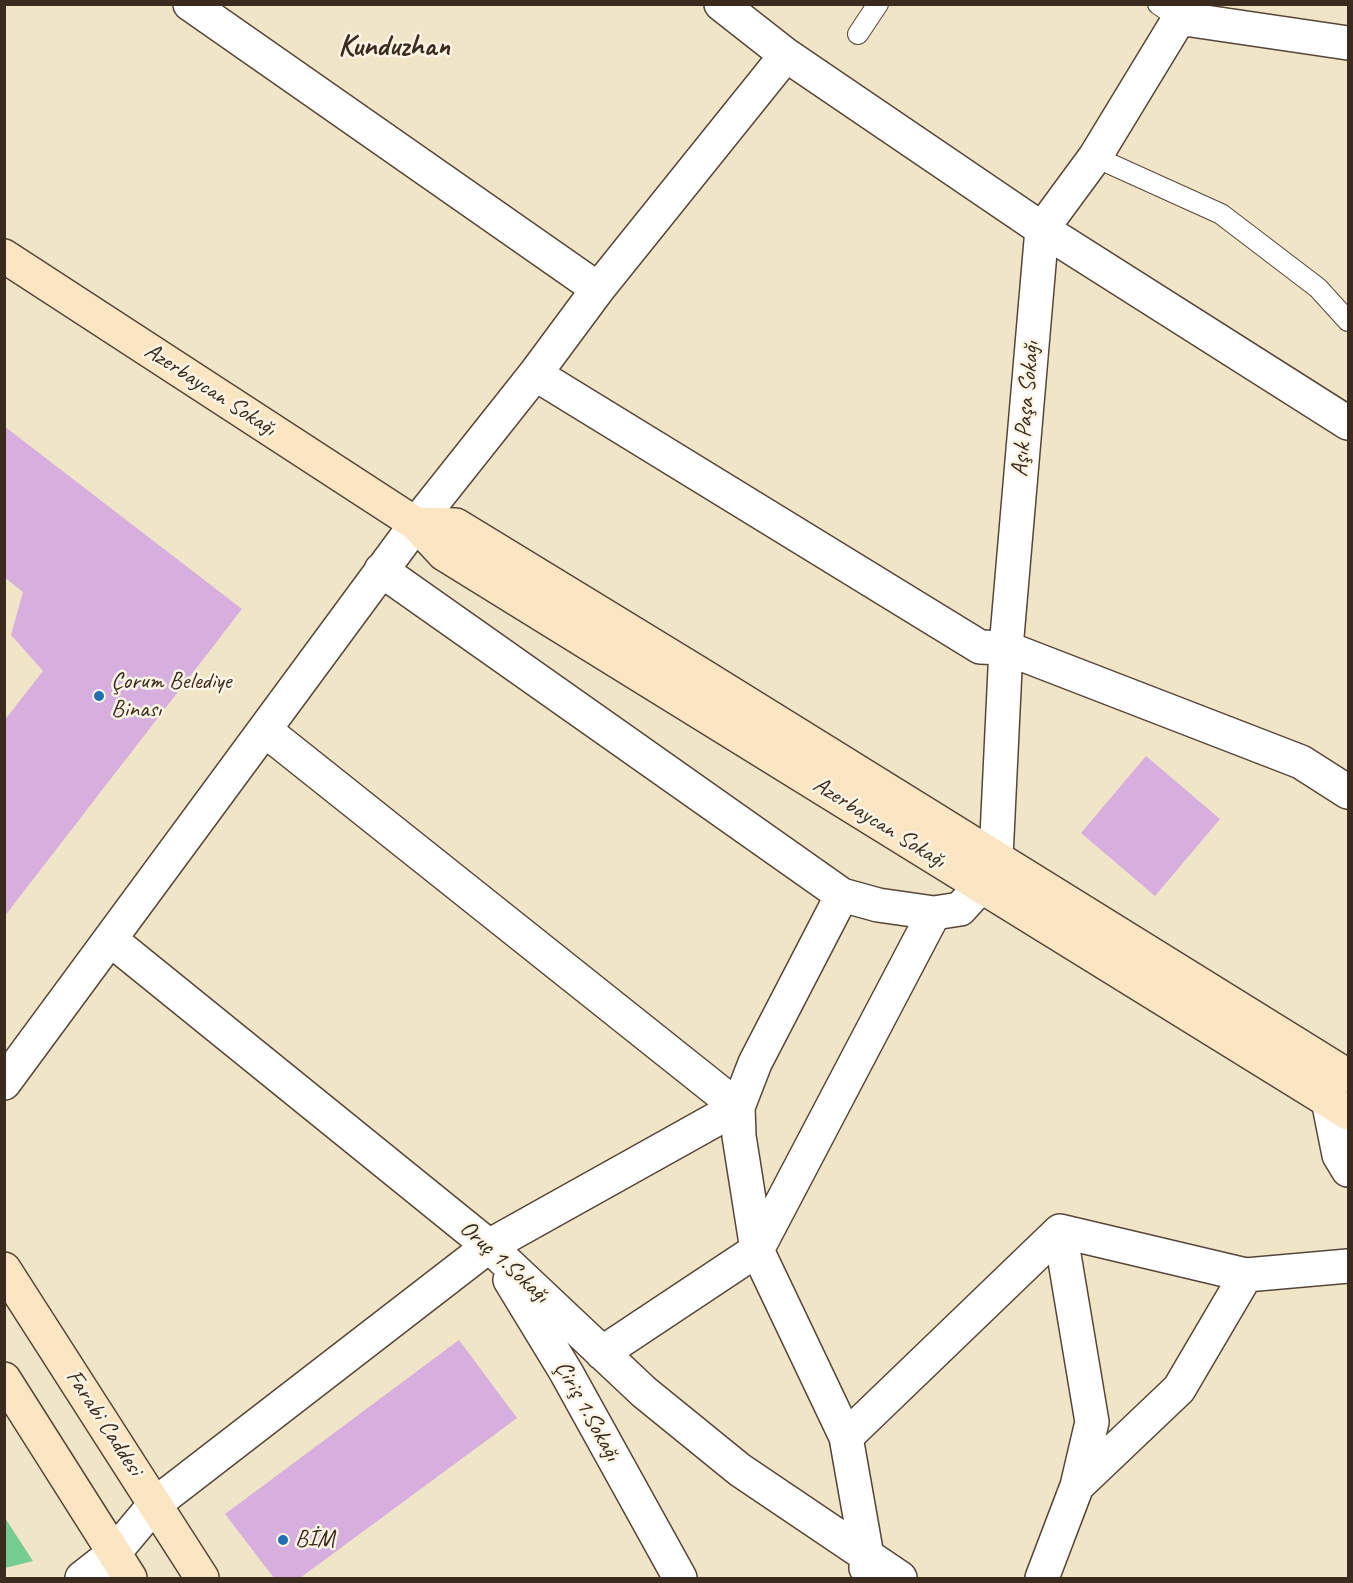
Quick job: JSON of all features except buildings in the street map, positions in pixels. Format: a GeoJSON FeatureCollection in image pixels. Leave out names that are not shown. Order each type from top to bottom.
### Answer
{"type":"FeatureCollection","features":[{"type":"Feature","properties":{"kind":"street"},"geometry":{"type":"LineString","coordinates":[[190,4],[598,289]]}},
{"type":"Feature","properties":{"kind":"street"},"geometry":{"type":"LineString","coordinates":[[722,4],[786,55],[1042,229],[1348,423]]}},
{"type":"Feature","properties":{"kind":"street"},"geometry":{"type":"LineString","coordinates":[[1042,229],[1095,157],[1174,9],[1348,43]]}},
{"type":"Feature","properties":{"kind":"street"},"geometry":{"type":"LineString","coordinates":[[4,1083],[266,731],[381,570],[535,374],[598,289],[786,55]]}},
{"type":"Feature","properties":{"kind":"street","name":"Aşık Paşa Sokağı"},"geometry":{"type":"LineString","coordinates":[[996,857],[1006,648],[1042,229]]}},
{"type":"Feature","properties":{"kind":"street","name":"Azerbaycan Sokağı"},"geometry":{"type":"LineString","coordinates":[[4,256],[416,524],[444,554],[981,886],[1342,1096]]}},
{"type":"Feature","properties":{"kind":"street"},"geometry":{"type":"LineString","coordinates":[[535,374],[980,647],[1006,648],[1301,762],[1348,792]]}},
{"type":"Feature","properties":{"kind":"street","name":"Azerbaycan Sokağı"},"geometry":{"type":"LineString","coordinates":[[416,524],[456,525],[996,857],[1342,1096]]}},
{"type":"Feature","properties":{"kind":"street"},"geometry":{"type":"LineString","coordinates":[[381,570],[842,895],[878,905],[934,912],[960,909],[981,886],[996,857]]}},
{"type":"Feature","properties":{"kind":"street"},"geometry":{"type":"LineString","coordinates":[[266,731],[738,1107]]}},
{"type":"Feature","properties":{"kind":"street"},"geometry":{"type":"LineString","coordinates":[[1301,762],[1348,768]]}},
{"type":"Feature","properties":{"kind":"street"},"geometry":{"type":"LineString","coordinates":[[842,895],[754,1064],[738,1107],[739,1136],[757,1250],[846,1437],[866,1567]]}},
{"type":"Feature","properties":{"kind":"street"},"geometry":{"type":"LineString","coordinates":[[602,1353],[757,1250],[934,912]]}},
{"type":"Feature","properties":{"kind":"street","name":"Oruç 1.Sokağı"},"geometry":{"type":"LineString","coordinates":[[111,940],[489,1245],[644,1392],[740,1470],[866,1567],[900,1578]]}},
{"type":"Feature","properties":{"kind":"street"},"geometry":{"type":"LineString","coordinates":[[1342,1096],[1339,1155],[1348,1170]]}},
{"type":"Feature","properties":{"kind":"street"},"geometry":{"type":"LineString","coordinates":[[82,1578],[122,1566],[155,1504],[489,1245],[738,1107]]}},
{"type":"Feature","properties":{"kind":"street"},"geometry":{"type":"LineString","coordinates":[[846,1437],[1060,1231]]}},
{"type":"Feature","properties":{"kind":"street"},"geometry":{"type":"LineString","coordinates":[[1060,1231],[1246,1275],[1348,1266]]}},
{"type":"Feature","properties":{"kind":"street"},"geometry":{"type":"LineString","coordinates":[[1042,1578],[1077,1486],[1092,1422],[1060,1231]]}},
{"type":"Feature","properties":{"kind":"street","name":"Çiriş 1.Sokağı"},"geometry":{"type":"LineString","coordinates":[[489,1245],[566,1372],[680,1578]]}},
{"type":"Feature","properties":{"kind":"street","name":"Farabi Caddesi"},"geometry":{"type":"LineString","coordinates":[[4,1269],[202,1578]]}},
{"type":"Feature","properties":{"kind":"street"},"geometry":{"type":"LineString","coordinates":[[1077,1486],[1179,1389],[1246,1275]]}},
{"type":"Feature","properties":{"kind":"street"},"geometry":{"type":"LineString","coordinates":[[4,1379],[122,1566]]}},
{"type":"Feature","properties":{"kind":"lane"},"geometry":{"type":"LineString","coordinates":[[858,34],[878,4]]}},
{"type":"Feature","properties":{"kind":"lane"},"geometry":{"type":"LineString","coordinates":[[1095,157],[1221,214],[1318,288],[1348,321]]}},
{"type":"Feature","properties":{"kind":"green space"},"geometry":{"type":"Polygon","coordinates":[[[5,1518],[33,1561],[5,1568],[5,1518]]]}},
{"type":"Feature","properties":{"kind":"place","name":"Çorum Belediye Binası"},"geometry":{"type":"Point","coordinates":[99,696]}},
{"type":"Feature","properties":{"kind":"place","name":"BİM"},"geometry":{"type":"Point","coordinates":[283,1540]}},
{"type":"Feature","properties":{"kind":"district","name":"Kunduzhan"},"geometry":{"type":"Point","coordinates":[394,47]}}]}
